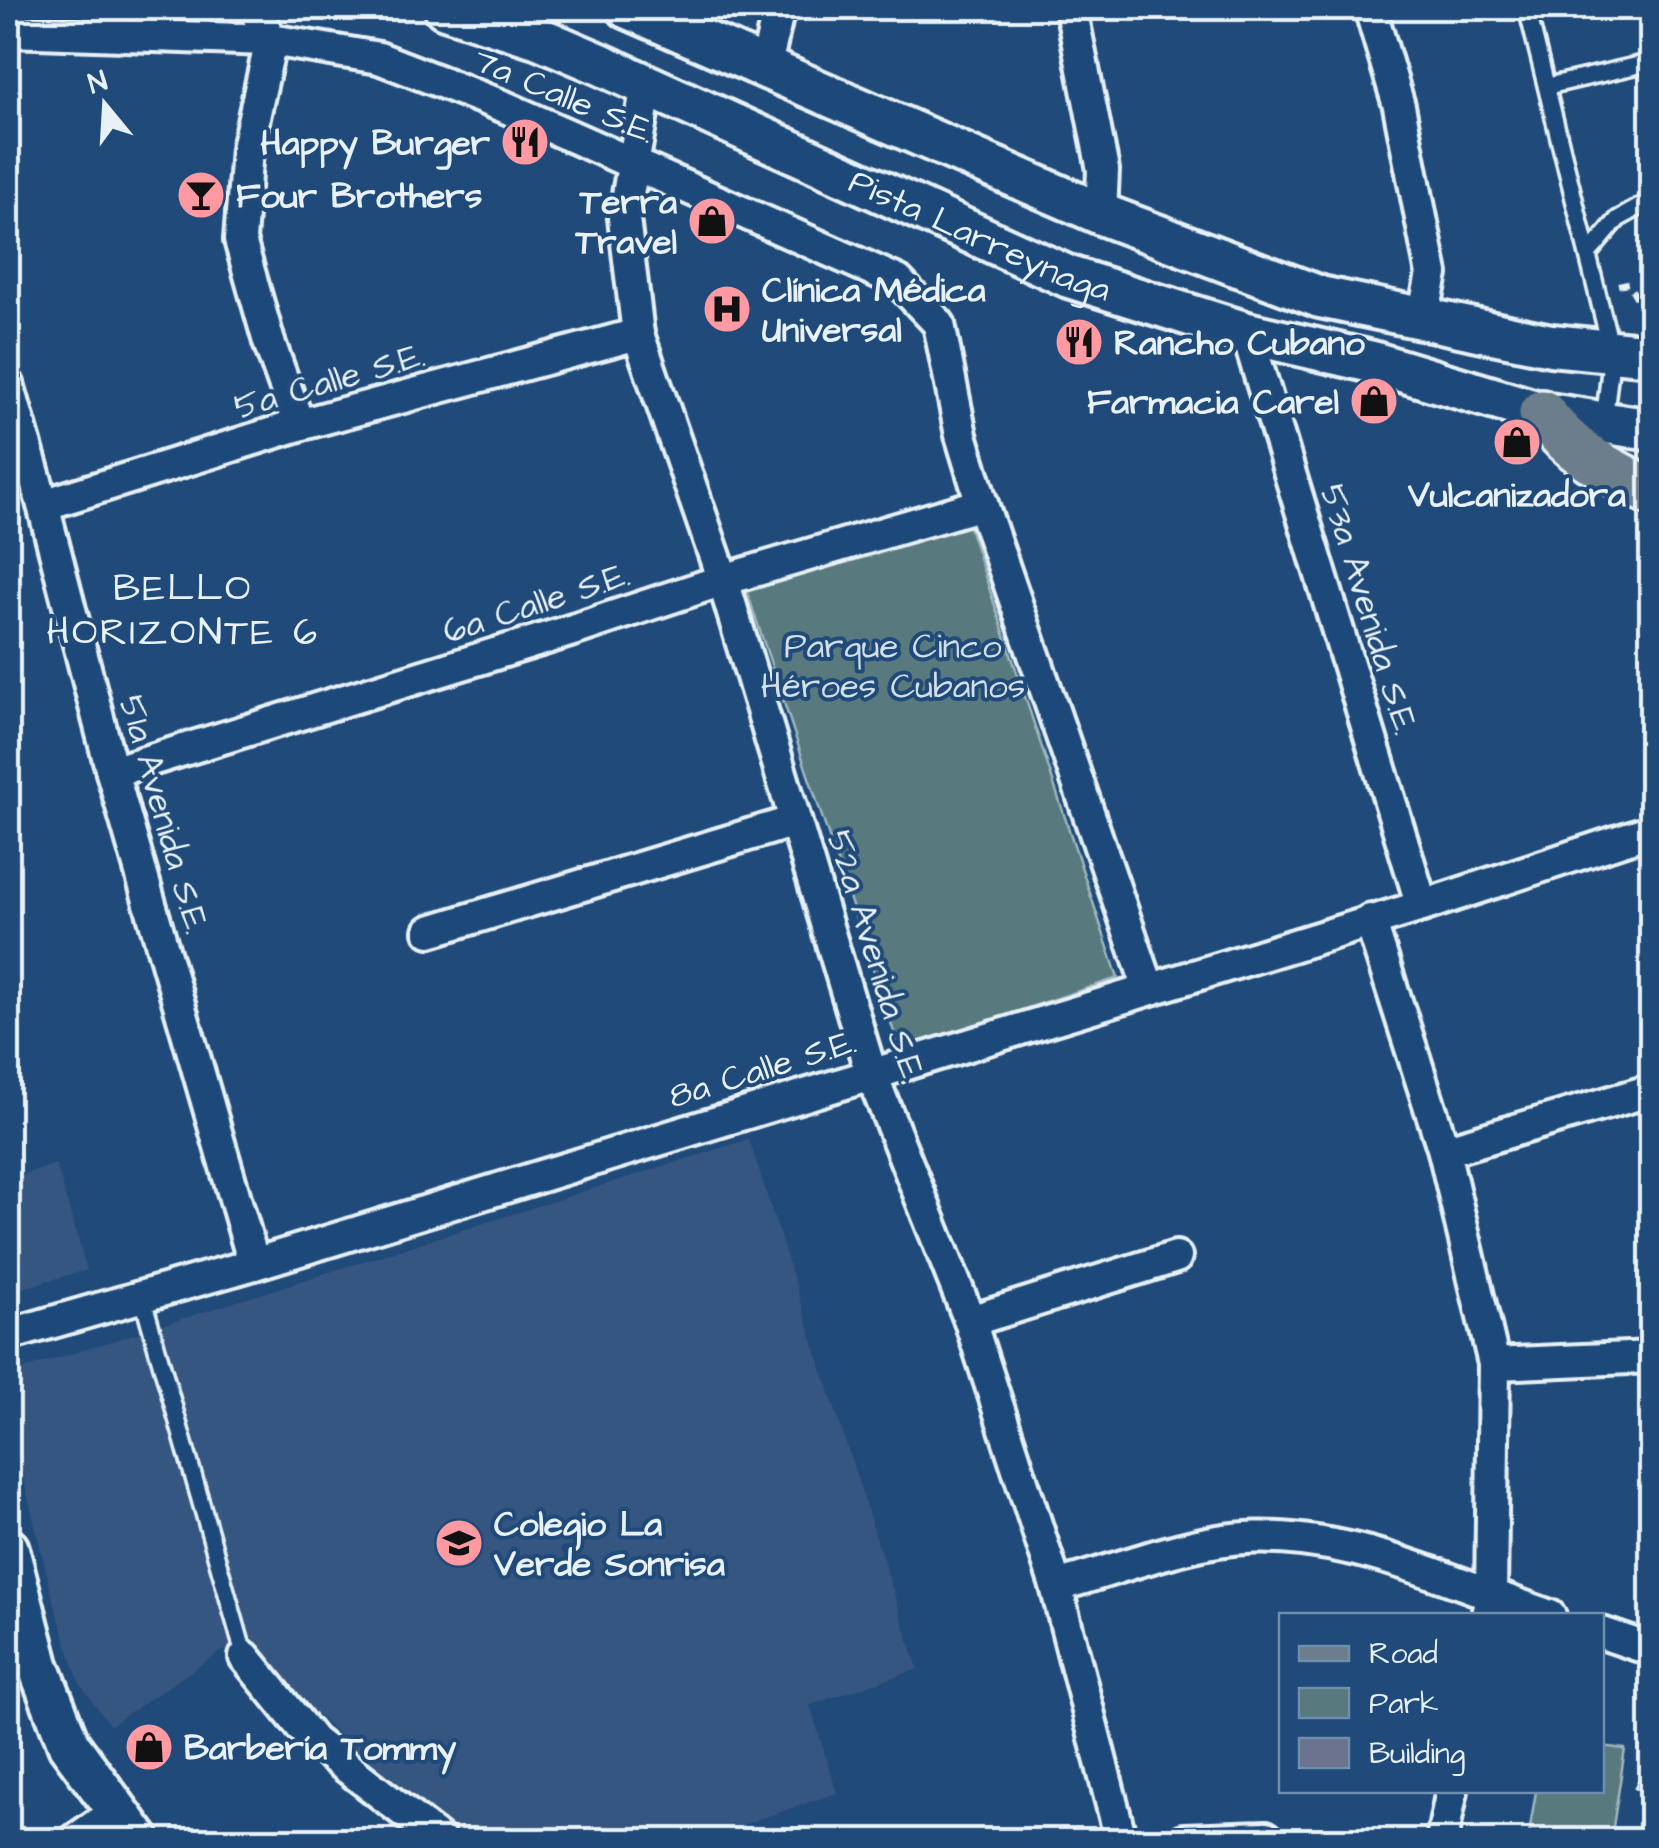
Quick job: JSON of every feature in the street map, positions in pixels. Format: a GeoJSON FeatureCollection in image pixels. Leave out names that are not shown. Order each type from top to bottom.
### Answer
{"type":"FeatureCollection","features":[{"type":"Feature","properties":{"kind":"main road","name":"Pista Larreynaga"},"geometry":{"type":"LineString","coordinates":[[445,8],[538,38],[647,84],[1069,278],[1247,333],[1372,362],[1542,412],[1652,430]]}},
{"type":"Feature","properties":{"kind":"main road","name":"Pista Larreynaga"},"geometry":{"type":"LineString","coordinates":[[626,8],[1101,214],[1320,297],[1551,345],[1632,354]]}},
{"type":"Feature","properties":{"kind":"main road"},"geometry":{"type":"LineString","coordinates":[[600,64],[626,8]]}},
{"type":"Feature","properties":{"kind":"main road"},"geometry":{"type":"LineString","coordinates":[[1542,412],[1564,441],[1586,458],[1652,492]]}},
{"type":"Feature","properties":{"kind":"main road"},"geometry":{"type":"LineString","coordinates":[[8,1550],[38,1665],[69,1745],[127,1826]]}},
{"type":"Feature","properties":{"kind":"street"},"geometry":{"type":"LineString","coordinates":[[254,8],[271,40],[248,149],[240,240],[269,342],[299,425]]}},
{"type":"Feature","properties":{"kind":"street"},"geometry":{"type":"LineString","coordinates":[[764,70],[779,8]]}},
{"type":"Feature","properties":{"kind":"street"},"geometry":{"type":"LineString","coordinates":[[1070,8],[1104,170],[1101,214]]}},
{"type":"Feature","properties":{"kind":"street"},"geometry":{"type":"LineString","coordinates":[[1370,8],[1398,106],[1432,274],[1423,318]]}},
{"type":"Feature","properties":{"kind":"street","name":"7a Calle S.E."},"geometry":{"type":"LineString","coordinates":[[8,31],[271,40],[379,58],[505,107],[898,281],[939,324],[961,435],[982,504]]}},
{"type":"Feature","properties":{"kind":"street","name":"52a Avenida S.E."},"geometry":{"type":"LineString","coordinates":[[647,84],[624,218],[638,334],[723,580],[872,1073],[970,1321],[1056,1586],[1121,1840]]}},
{"type":"Feature","properties":{"kind":"street","name":"53a Avenida S.E."},"geometry":{"type":"LineString","coordinates":[[1247,333],[1422,906]]}},
{"type":"Feature","properties":{"kind":"street","name":"5a Calle S.E."},"geometry":{"type":"LineString","coordinates":[[43,505],[299,425],[638,334]]}},
{"type":"Feature","properties":{"kind":"street","name":"51a Avenida S.E."},"geometry":{"type":"LineString","coordinates":[[8,384],[112,772],[254,1264]]}},
{"type":"Feature","properties":{"kind":"street"},"geometry":{"type":"LineString","coordinates":[[982,504],[1149,989]]}},
{"type":"Feature","properties":{"kind":"street","name":"6a Calle S.E."},"geometry":{"type":"LineString","coordinates":[[112,772],[558,635],[723,580],[982,504]]}},
{"type":"Feature","properties":{"kind":"street"},"geometry":{"type":"LineString","coordinates":[[430,931],[796,822]]}},
{"type":"Feature","properties":{"kind":"street","name":"8a Calle S.E."},"geometry":{"type":"LineString","coordinates":[[8,1336],[1422,906],[1652,830]]}},
{"type":"Feature","properties":{"kind":"street"},"geometry":{"type":"LineString","coordinates":[[1370,920],[1444,1152],[1494,1364],[1489,1605]]}},
{"type":"Feature","properties":{"kind":"street"},"geometry":{"type":"LineString","coordinates":[[1444,1152],[1652,1090]]}},
{"type":"Feature","properties":{"kind":"street"},"geometry":{"type":"LineString","coordinates":[[970,1321],[1176,1256]]}},
{"type":"Feature","properties":{"kind":"street"},"geometry":{"type":"LineString","coordinates":[[1494,1364],[1652,1357]]}},
{"type":"Feature","properties":{"kind":"street"},"geometry":{"type":"LineString","coordinates":[[1056,1586],[1218,1541],[1277,1537],[1382,1555],[1489,1605],[1533,1613]]}},
{"type":"Feature","properties":{"kind":"street"},"geometry":{"type":"LineString","coordinates":[[1604,1634],[1652,1650]]}},
{"type":"Feature","properties":{"kind":"street"},"geometry":{"type":"LineString","coordinates":[[245,1656],[313,1741],[440,1840]]}},
{"type":"Feature","properties":{"kind":"street"},"geometry":{"type":"LineString","coordinates":[[1442,1840],[1451,1793]]}},
{"type":"Feature","properties":{"kind":"street"},"geometry":{"type":"LineString","coordinates":[[75,1840],[127,1826]]}},
{"type":"Feature","properties":{"kind":"street"},"geometry":{"type":"LineString","coordinates":[[1184,1840],[1266,1837]]}},
{"type":"Feature","properties":{"kind":"lane"},"geometry":{"type":"LineString","coordinates":[[1527,8],[1589,253],[1632,354],[1604,422]]}},
{"type":"Feature","properties":{"kind":"lane"},"geometry":{"type":"LineString","coordinates":[[1548,86],[1652,62]]}},
{"type":"Feature","properties":{"kind":"lane"},"geometry":{"type":"LineString","coordinates":[[1589,253],[1618,220],[1652,200]]}},
{"type":"Feature","properties":{"kind":"lane"},"geometry":{"type":"LineString","coordinates":[[142,1296],[245,1656]]}},
{"type":"Feature","properties":{"kind":"path"},"geometry":{"type":"LineString","coordinates":[[1628,283],[1639,302],[1652,310]]}},
{"type":"Feature","properties":{"kind":"shaded area","name":"Colegio La Verde Sonrisa"},"geometry":{"type":"Polygon","coordinates":[[[749,1139],[918,1669],[810,1705],[837,1793],[697,1840],[453,1840],[242,1645],[218,1653],[110,1726],[79,1682],[53,1600],[8,1414],[8,1374],[749,1139]]]}},
{"type":"Feature","properties":{"kind":"shaded area"},"geometry":{"type":"Polygon","coordinates":[[[56,1164],[87,1270],[8,1292],[8,1179],[56,1164]]]}},
{"type":"Feature","properties":{"kind":"green space","name":"Parque Cinco Héroes Cubanos"},"geometry":{"type":"Polygon","coordinates":[[[967,521],[1118,978],[900,1050],[745,586],[967,521]]]}},
{"type":"Feature","properties":{"kind":"green space"},"geometry":{"type":"Polygon","coordinates":[[[1604,1746],[1625,1749],[1611,1840],[1528,1840],[1536,1793],[1604,1793],[1604,1746]]]}},
{"type":"Feature","properties":{"kind":"building"},"geometry":{"type":"Polygon","coordinates":[[[1652,1755],[1652,1796],[1635,1788],[1652,1755]]]}},
{"type":"Feature","properties":{"kind":"place","name":"Happy Burger"},"geometry":{"type":"Point","coordinates":[525,142]}},
{"type":"Feature","properties":{"kind":"place","name":"Four Brothers"},"geometry":{"type":"Point","coordinates":[201,195]}},
{"type":"Feature","properties":{"kind":"place","name":"Terra Travel"},"geometry":{"type":"Point","coordinates":[712,221]}},
{"type":"Feature","properties":{"kind":"place","name":"Clínica Médica Universal"},"geometry":{"type":"Point","coordinates":[727,309]}},
{"type":"Feature","properties":{"kind":"place","name":"Rancho Cubano"},"geometry":{"type":"Point","coordinates":[1079,342]}},
{"type":"Feature","properties":{"kind":"place","name":"Farmacia Carel"},"geometry":{"type":"Point","coordinates":[1374,401]}},
{"type":"Feature","properties":{"kind":"place","name":"Vulcanizadora"},"geometry":{"type":"Point","coordinates":[1517,442]}},
{"type":"Feature","properties":{"kind":"place","name":"Colegio La Verde Sonrisa"},"geometry":{"type":"Point","coordinates":[459,1543]}},
{"type":"Feature","properties":{"kind":"place","name":"Barbería Tommy"},"geometry":{"type":"Point","coordinates":[149,1747]}},
{"type":"Feature","properties":{"kind":"district","name":"BELLO HORIZONTE 6"},"geometry":{"type":"Point","coordinates":[183,609]}}]}
